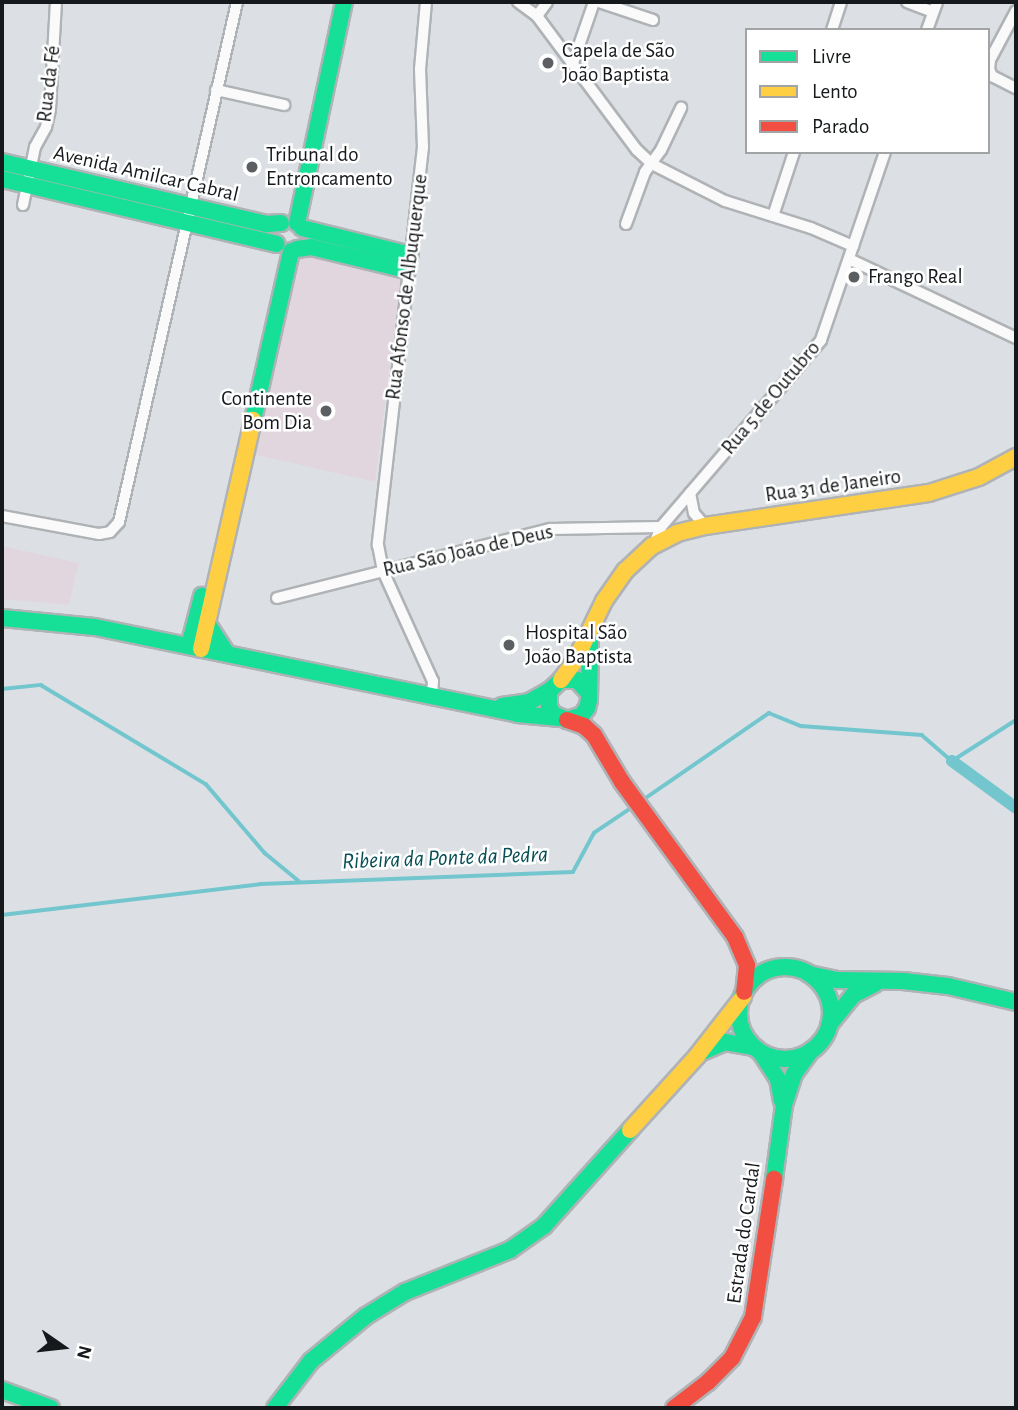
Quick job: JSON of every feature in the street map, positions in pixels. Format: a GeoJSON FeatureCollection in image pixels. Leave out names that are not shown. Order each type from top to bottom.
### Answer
{"type":"FeatureCollection","features":[{"type":"Feature","properties":{"kind":"main road"},"geometry":{"type":"LineString","coordinates":[[286,248],[303,242],[291,224],[334,2]]}},
{"type":"Feature","properties":{"kind":"main road"},"geometry":{"type":"LineString","coordinates":[[286,248],[274,235],[291,224],[344,2]]}},
{"type":"Feature","properties":{"kind":"main road","name":"Avenida Amilcar Cabral"},"geometry":{"type":"LineString","coordinates":[[2,162],[29,176],[188,214],[267,225],[291,224],[409,263]]}},
{"type":"Feature","properties":{"kind":"main road","name":"Avenida Amilcar Cabral"},"geometry":{"type":"LineString","coordinates":[[2,179],[29,176]]}},
{"type":"Feature","properties":{"kind":"main road","name":"Avenida Amilcar Cabral"},"geometry":{"type":"LineString","coordinates":[[188,214],[286,248],[311,247],[409,263]]}},
{"type":"Feature","properties":{"kind":"main road"},"geometry":{"type":"LineString","coordinates":[[195,647],[286,248]]}},
{"type":"Feature","properties":{"kind":"main road","name":"Rua 31 de Janeiro"},"geometry":{"type":"LineString","coordinates":[[590,634],[604,601],[625,571],[653,546],[677,533],[705,526],[929,493],[979,477],[1016,457]]}},
{"type":"Feature","properties":{"kind":"main road"},"geometry":{"type":"LineString","coordinates":[[2,618],[95,627],[225,651],[495,707],[517,714],[563,719],[584,726],[594,735],[652,822],[735,937],[747,965],[740,1021],[778,1079],[782,1117]]}},
{"type":"Feature","properties":{"kind":"main road"},"geometry":{"type":"LineString","coordinates":[[160,640],[175,637],[201,623]]}},
{"type":"Feature","properties":{"kind":"main road"},"geometry":{"type":"LineString","coordinates":[[201,623],[225,651]]}},
{"type":"Feature","properties":{"kind":"main road"},"geometry":{"type":"LineString","coordinates":[[563,719],[549,707],[555,685],[590,634]]}},
{"type":"Feature","properties":{"kind":"main road"},"geometry":{"type":"LineString","coordinates":[[563,719],[582,715],[588,696],[590,634]]}},
{"type":"Feature","properties":{"kind":"main road"},"geometry":{"type":"LineString","coordinates":[[495,707],[529,702],[555,685],[577,680],[588,696],[625,781]]}},
{"type":"Feature","properties":{"kind":"main road"},"geometry":{"type":"LineString","coordinates":[[735,937],[758,956],[807,974],[837,980],[947,986],[1016,1002]]}},
{"type":"Feature","properties":{"kind":"main road"},"geometry":{"type":"LineString","coordinates":[[275,1408],[311,1361],[349,1329],[405,1292],[510,1250],[534,1234],[697,1056],[743,994],[762,974],[787,968]]}},
{"type":"Feature","properties":{"kind":"main road"},"geometry":{"type":"LineString","coordinates":[[807,974],[818,981],[827,996],[831,1013],[829,1026]]}},
{"type":"Feature","properties":{"kind":"main road"},"geometry":{"type":"LineString","coordinates":[[782,1117],[794,1074],[821,1042],[829,1026],[858,991],[888,981]]}},
{"type":"Feature","properties":{"kind":"main road"},"geometry":{"type":"LineString","coordinates":[[697,1056],[710,1046],[725,1042],[786,1059],[811,1051]]}},
{"type":"Feature","properties":{"kind":"main road","name":"Estrada do Cardal"},"geometry":{"type":"LineString","coordinates":[[674,1408],[708,1382],[732,1358],[752,1317],[761,1279],[782,1117]]}},
{"type":"Feature","properties":{"kind":"main road"},"geometry":{"type":"LineString","coordinates":[[286,1408],[349,1329]]}},
{"type":"Feature","properties":{"kind":"main road"},"geometry":{"type":"LineString","coordinates":[[2,1390],[51,1408]]}},
{"type":"Feature","properties":{"kind":"street","name":"Rua da Fé"},"geometry":{"type":"LineString","coordinates":[[23,205],[50,109],[57,2]]}},
{"type":"Feature","properties":{"kind":"street"},"geometry":{"type":"LineString","coordinates":[[2,516],[99,534],[110,532],[119,522],[237,2]]}},
{"type":"Feature","properties":{"kind":"street","name":"Rua Afonso de Albuquerque"},"geometry":{"type":"LineString","coordinates":[[426,2],[420,69],[424,147],[378,545],[383,571],[433,681],[432,695]]}},
{"type":"Feature","properties":{"kind":"street"},"geometry":{"type":"LineString","coordinates":[[518,2],[537,16],[637,150],[652,164],[725,201],[774,216],[853,246]]}},
{"type":"Feature","properties":{"kind":"street"},"geometry":{"type":"LineString","coordinates":[[537,16],[547,2]]}},
{"type":"Feature","properties":{"kind":"street"},"geometry":{"type":"LineString","coordinates":[[573,63],[596,2],[653,20]]}},
{"type":"Feature","properties":{"kind":"street"},"geometry":{"type":"LineString","coordinates":[[833,28],[841,2]]}},
{"type":"Feature","properties":{"kind":"street"},"geometry":{"type":"LineString","coordinates":[[907,2],[935,7],[928,28]]}},
{"type":"Feature","properties":{"kind":"street"},"geometry":{"type":"LineString","coordinates":[[990,60],[1016,11]]}},
{"type":"Feature","properties":{"kind":"street"},"geometry":{"type":"LineString","coordinates":[[990,71],[992,76],[1016,88]]}},
{"type":"Feature","properties":{"kind":"street"},"geometry":{"type":"LineString","coordinates":[[216,90],[284,105]]}},
{"type":"Feature","properties":{"kind":"street"},"geometry":{"type":"LineString","coordinates":[[626,225],[645,172],[652,164],[681,108]]}},
{"type":"Feature","properties":{"kind":"street"},"geometry":{"type":"LineString","coordinates":[[774,216],[793,154]]}},
{"type":"Feature","properties":{"kind":"street","name":"Rua 5 de Outubro"},"geometry":{"type":"LineString","coordinates":[[653,546],[661,527],[821,340],[884,154]]}},
{"type":"Feature","properties":{"kind":"street"},"geometry":{"type":"LineString","coordinates":[[849,259],[1016,338]]}},
{"type":"Feature","properties":{"kind":"street"},"geometry":{"type":"LineString","coordinates":[[691,493],[694,513],[705,526]]}},
{"type":"Feature","properties":{"kind":"street","name":"Rua São João de Deus"},"geometry":{"type":"LineString","coordinates":[[277,598],[550,529],[661,527]]}},
{"type":"Feature","properties":{"kind":"shaded area"},"geometry":{"type":"Polygon","coordinates":[[[300,255],[401,279],[375,482],[252,454],[283,316],[300,255]]]}},
{"type":"Feature","properties":{"kind":"shaded area"},"geometry":{"type":"Polygon","coordinates":[[[2,546],[79,563],[69,605],[2,599],[2,546]]]}},
{"type":"Feature","properties":{"kind":"waterway"},"geometry":{"type":"LineString","coordinates":[[2,689],[41,685],[206,784],[265,853],[299,881]]}},
{"type":"Feature","properties":{"kind":"waterway","name":"Ribeira da Ponte da Pedra"},"geometry":{"type":"LineString","coordinates":[[643,800],[769,713],[801,726],[922,735],[952,761],[1016,720]]}},
{"type":"Feature","properties":{"kind":"waterway"},"geometry":{"type":"LineString","coordinates":[[952,761],[1016,808]]}},
{"type":"Feature","properties":{"kind":"waterway","name":"Ribeira da Ponte da Pedra"},"geometry":{"type":"LineString","coordinates":[[2,915],[261,884],[573,872],[594,833],[634,806]]}},
{"type":"Feature","properties":{"kind":"traffic: fast"},"geometry":{"type":"LineString","coordinates":[[297,223],[344,2]]}},
{"type":"Feature","properties":{"kind":"traffic: fast"},"geometry":{"type":"LineString","coordinates":[[2,162],[267,224],[281,223]]}},
{"type":"Feature","properties":{"kind":"traffic: fast"},"geometry":{"type":"LineString","coordinates":[[2,179],[276,244]]}},
{"type":"Feature","properties":{"kind":"traffic: fast"},"geometry":{"type":"LineString","coordinates":[[302,228],[410,255]]}},
{"type":"Feature","properties":{"kind":"traffic: fast"},"geometry":{"type":"LineString","coordinates":[[297,249],[311,247],[407,270]]}},
{"type":"Feature","properties":{"kind":"traffic: fast"},"geometry":{"type":"LineString","coordinates":[[253,420],[291,251]]}},
{"type":"Feature","properties":{"kind":"traffic: fast"},"geometry":{"type":"LineString","coordinates":[[189,646],[202,596]]}},
{"type":"Feature","properties":{"kind":"traffic: fast"},"geometry":{"type":"LineString","coordinates":[[2,618],[95,627],[517,714],[560,718]]}},
{"type":"Feature","properties":{"kind":"traffic: fast"},"geometry":{"type":"LineString","coordinates":[[207,623],[225,651]]}},
{"type":"Feature","properties":{"kind":"traffic: fast"},"geometry":{"type":"LineString","coordinates":[[588,692],[577,680],[561,680],[549,691],[549,707],[553,714],[567,720],[582,715],[587,708],[589,700],[590,641]]}},
{"type":"Feature","properties":{"kind":"traffic: fast"},"geometry":{"type":"LineString","coordinates":[[502,706],[529,702],[549,691]]}},
{"type":"Feature","properties":{"kind":"traffic: fast"},"geometry":{"type":"LineString","coordinates":[[785,967],[803,971],[817,981],[827,995],[831,1013],[827,1031],[817,1045],[803,1055],[785,1059],[767,1055],[753,1045],[743,1031],[739,1013],[743,995],[753,981],[767,971],[785,967]]}},
{"type":"Feature","properties":{"kind":"traffic: fast"},"geometry":{"type":"LineString","coordinates":[[809,974],[837,980],[903,981],[948,986],[1016,1002]]}},
{"type":"Feature","properties":{"kind":"traffic: fast"},"geometry":{"type":"LineString","coordinates":[[829,1025],[853,995],[875,984]]}},
{"type":"Feature","properties":{"kind":"traffic: fast"},"geometry":{"type":"LineString","coordinates":[[702,1052],[725,1042],[753,1047]]}},
{"type":"Feature","properties":{"kind":"traffic: fast"},"geometry":{"type":"LineString","coordinates":[[774,1179],[784,1105],[794,1074],[811,1051]]}},
{"type":"Feature","properties":{"kind":"traffic: fast"},"geometry":{"type":"LineString","coordinates":[[761,1053],[778,1079],[782,1101]]}},
{"type":"Feature","properties":{"kind":"traffic: fast"},"geometry":{"type":"LineString","coordinates":[[275,1408],[311,1361],[366,1316],[405,1292],[510,1250],[544,1226],[630,1130]]}},
{"type":"Feature","properties":{"kind":"traffic: fast"},"geometry":{"type":"LineString","coordinates":[[2,1390],[51,1408]]}},
{"type":"Feature","properties":{"kind":"traffic: slow"},"geometry":{"type":"LineString","coordinates":[[201,649],[253,420]]}},
{"type":"Feature","properties":{"kind":"traffic: slow"},"geometry":{"type":"LineString","coordinates":[[561,680],[576,659],[604,601],[625,571],[652,546],[677,533],[705,526],[929,493],[979,477],[1016,457]]}},
{"type":"Feature","properties":{"kind":"traffic: slow"},"geometry":{"type":"LineString","coordinates":[[630,1130],[697,1056],[743,997]]}},
{"type":"Feature","properties":{"kind":"traffic: jam"},"geometry":{"type":"LineString","coordinates":[[567,720],[584,726],[594,735],[622,782],[735,937],[747,965],[744,992]]}},
{"type":"Feature","properties":{"kind":"traffic: jam"},"geometry":{"type":"LineString","coordinates":[[674,1408],[708,1382],[732,1358],[753,1317],[774,1179]]}},
{"type":"Feature","properties":{"kind":"place","name":"Capela de São João Baptista"},"geometry":{"type":"Point","coordinates":[548,63]}},
{"type":"Feature","properties":{"kind":"place","name":"Tribunal do Entroncamento"},"geometry":{"type":"Point","coordinates":[252,167]}},
{"type":"Feature","properties":{"kind":"place","name":"Frango Real"},"geometry":{"type":"Point","coordinates":[854,277]}},
{"type":"Feature","properties":{"kind":"place","name":"Continente Bom Dia"},"geometry":{"type":"Point","coordinates":[326,411]}},
{"type":"Feature","properties":{"kind":"place","name":"Hospital São João Baptista"},"geometry":{"type":"Point","coordinates":[509,645]}}]}
